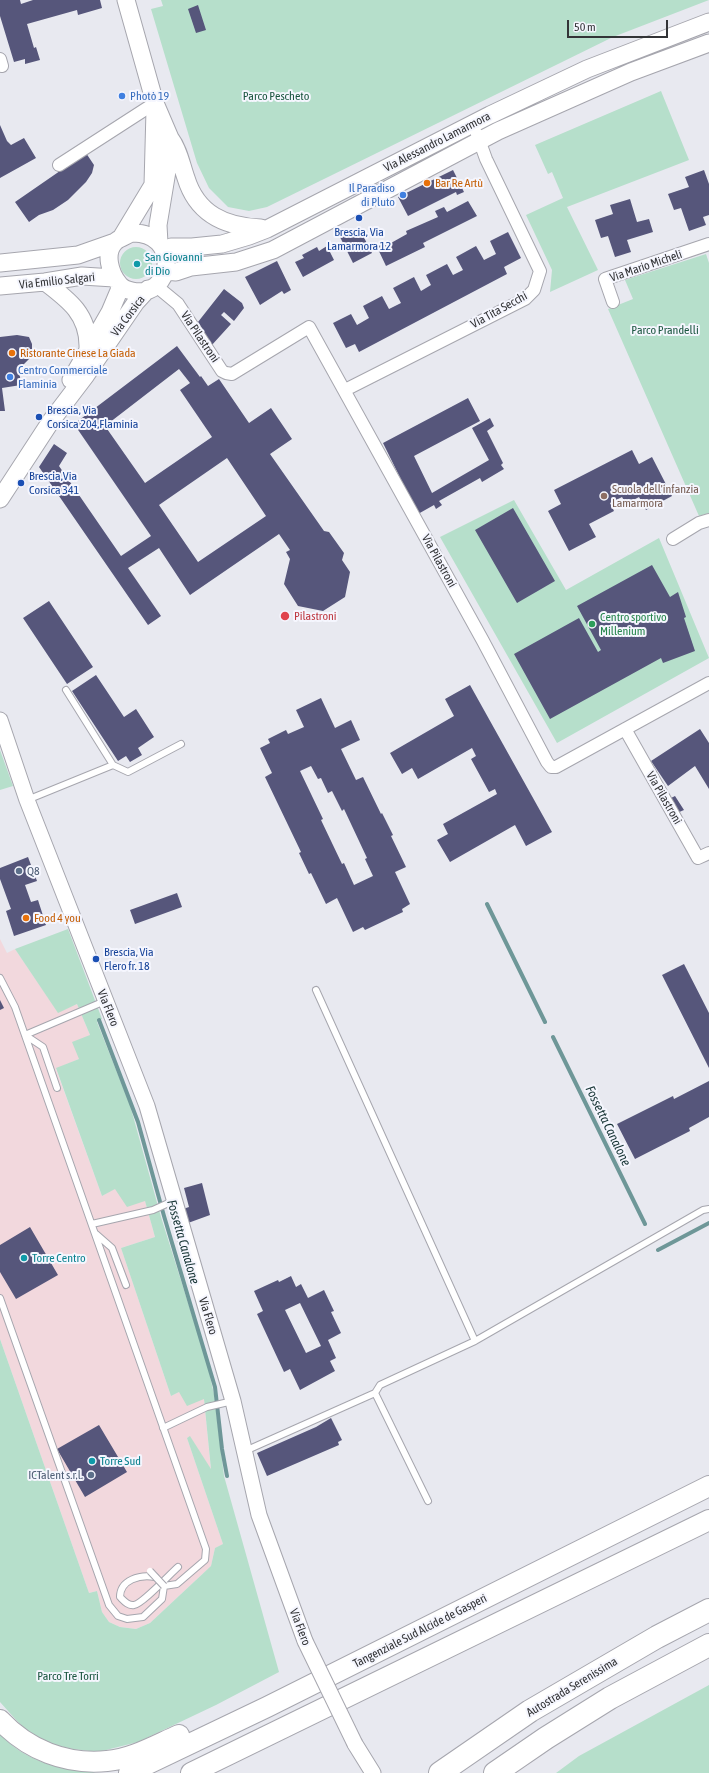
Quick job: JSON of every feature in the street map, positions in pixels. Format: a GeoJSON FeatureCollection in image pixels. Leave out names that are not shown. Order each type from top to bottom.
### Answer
{"type":"FeatureCollection","features":[{"type":"Feature","properties":{"kind":"highway","name":"Tangenziale Sud Alcide de Gasperi"},"geometry":{"type":"LineString","coordinates":[[129,1773],[267,1707],[709,1486]]}},
{"type":"Feature","properties":{"kind":"highway"},"geometry":{"type":"LineString","coordinates":[[191,1773],[709,1520]]}},
{"type":"Feature","properties":{"kind":"highway","name":"Autostrada Serenissima"},"geometry":{"type":"LineString","coordinates":[[440,1773],[530,1711],[644,1645],[709,1610]]}},
{"type":"Feature","properties":{"kind":"highway"},"geometry":{"type":"LineString","coordinates":[[495,1773],[546,1738],[610,1698],[709,1645]]}},
{"type":"Feature","properties":{"kind":"highway"},"geometry":{"type":"LineString","coordinates":[[0,1720],[23,1741],[47,1753],[62,1758],[81,1761],[108,1761],[136,1754],[227,1712],[267,1707]]}},
{"type":"Feature","properties":{"kind":"main road"},"geometry":{"type":"LineString","coordinates":[[126,0],[155,103],[170,138],[176,146],[188,184],[197,202],[208,213],[229,225],[244,228],[267,229]]}},
{"type":"Feature","properties":{"kind":"main road","name":"Via Alessandro Lamarmora"},"geometry":{"type":"LineString","coordinates":[[162,247],[192,247],[222,244],[267,229],[472,124],[587,70],[709,22]]}},
{"type":"Feature","properties":{"kind":"main road","name":"Via Alessandro Lamarmora"},"geometry":{"type":"LineString","coordinates":[[166,272],[176,272],[192,267],[236,262],[273,250],[480,141],[632,72],[709,43]]}},
{"type":"Feature","properties":{"kind":"main road"},"geometry":{"type":"LineString","coordinates":[[155,103],[153,185],[111,249],[109,268],[118,282],[138,292],[152,287],[164,277],[166,272],[167,263],[158,225],[167,170],[170,138]]}},
{"type":"Feature","properties":{"kind":"main road"},"geometry":{"type":"LineString","coordinates":[[118,240],[132,233],[137,233],[151,236],[162,247]]}},
{"type":"Feature","properties":{"kind":"main road","name":"Via Emilio Salgari"},"geometry":{"type":"LineString","coordinates":[[0,263],[78,255],[118,240]]}},
{"type":"Feature","properties":{"kind":"main road","name":"Via Emilio Salgari"},"geometry":{"type":"LineString","coordinates":[[0,286],[44,282],[82,276],[118,282]]}},
{"type":"Feature","properties":{"kind":"main road"},"geometry":{"type":"LineString","coordinates":[[44,282],[69,300],[81,316],[87,329],[88,348]]}},
{"type":"Feature","properties":{"kind":"main road","name":"Via Corsica"},"geometry":{"type":"LineString","coordinates":[[51,421],[88,348],[110,312],[118,282]]}},
{"type":"Feature","properties":{"kind":"main road","name":"Via Corsica"},"geometry":{"type":"LineString","coordinates":[[0,499],[51,421],[86,375],[136,302],[152,287]]}},
{"type":"Feature","properties":{"kind":"street"},"geometry":{"type":"LineString","coordinates":[[59,165],[155,103]]}},
{"type":"Feature","properties":{"kind":"street","name":"Via Tita Secchi"},"geometry":{"type":"LineString","coordinates":[[345,390],[525,298],[534,290],[540,271],[486,159],[472,124]]}},
{"type":"Feature","properties":{"kind":"street","name":"Via Mario Micheli"},"geometry":{"type":"LineString","coordinates":[[613,302],[605,279],[709,244]]}},
{"type":"Feature","properties":{"kind":"street","name":"Via Pilastroni"},"geometry":{"type":"LineString","coordinates":[[152,287],[178,304],[222,371],[226,373],[232,374],[309,327],[483,641],[547,762],[551,766],[556,767],[625,729],[698,858],[709,853]]}},
{"type":"Feature","properties":{"kind":"street"},"geometry":{"type":"LineString","coordinates":[[673,539],[699,523],[709,520]]}},
{"type":"Feature","properties":{"kind":"street"},"geometry":{"type":"LineString","coordinates":[[625,729],[709,683]]}},
{"type":"Feature","properties":{"kind":"street","name":"Via Flero"},"geometry":{"type":"LineString","coordinates":[[0,720],[27,800],[103,1002],[147,1106],[233,1401],[259,1515],[305,1641],[355,1744],[372,1771]]}},
{"type":"Feature","properties":{"kind":"lane"},"geometry":{"type":"LineString","coordinates":[[66,690],[113,766],[128,772],[181,744]]}},
{"type":"Feature","properties":{"kind":"lane"},"geometry":{"type":"LineString","coordinates":[[27,800],[113,766]]}},
{"type":"Feature","properties":{"kind":"lane"},"geometry":{"type":"LineString","coordinates":[[0,978],[15,1007],[206,1548],[205,1560],[177,1584],[164,1586]]}},
{"type":"Feature","properties":{"kind":"lane"},"geometry":{"type":"LineString","coordinates":[[316,990],[475,1341]]}},
{"type":"Feature","properties":{"kind":"lane"},"geometry":{"type":"LineString","coordinates":[[25,1035],[103,1002]]}},
{"type":"Feature","properties":{"kind":"lane"},"geometry":{"type":"LineString","coordinates":[[25,1035],[43,1048],[57,1088]]}},
{"type":"Feature","properties":{"kind":"lane"},"geometry":{"type":"LineString","coordinates":[[92,1224],[153,1210],[174,1201]]}},
{"type":"Feature","properties":{"kind":"lane"},"geometry":{"type":"LineString","coordinates":[[245,1451],[375,1393],[380,1385],[475,1341],[703,1210],[709,1209]]}},
{"type":"Feature","properties":{"kind":"lane"},"geometry":{"type":"LineString","coordinates":[[96,1234],[112,1248],[126,1285]]}},
{"type":"Feature","properties":{"kind":"lane"},"geometry":{"type":"LineString","coordinates":[[0,1298],[109,1605],[118,1616],[127,1619],[143,1617],[162,1599],[164,1586]]}},
{"type":"Feature","properties":{"kind":"lane"},"geometry":{"type":"LineString","coordinates":[[375,1393],[428,1502]]}},
{"type":"Feature","properties":{"kind":"lane"},"geometry":{"type":"LineString","coordinates":[[163,1428],[207,1408],[233,1401]]}},
{"type":"Feature","properties":{"kind":"lane"},"geometry":{"type":"LineString","coordinates":[[155,1577],[147,1576],[125,1583],[120,1589],[120,1597],[126,1603],[134,1605],[142,1601],[178,1567]]}},
{"type":"Feature","properties":{"kind":"lane"},"geometry":{"type":"LineString","coordinates":[[150,1571],[164,1586]]}},
{"type":"Feature","properties":{"kind":"shaded area"},"geometry":{"type":"Polygon","coordinates":[[[0,939],[7,953],[15,949],[58,1012],[77,1004],[90,1035],[79,1059],[56,1069],[102,1196],[115,1188],[145,1201],[155,1237],[121,1248],[171,1396],[179,1392],[204,1399],[211,1470],[190,1437],[187,1438],[223,1544],[215,1548],[211,1566],[150,1623],[136,1629],[120,1627],[109,1622],[102,1612],[97,1591],[89,1593],[0,1339],[0,939]]]}},
{"type":"Feature","properties":{"kind":"green space","name":"Parco Pescheto"},"geometry":{"type":"Polygon","coordinates":[[[161,0],[709,0],[613,37],[267,207],[249,211],[228,207],[209,188],[197,163],[151,9],[163,6],[161,0]]]}},
{"type":"Feature","properties":{"kind":"green space"},"geometry":{"type":"Polygon","coordinates":[[[661,91],[689,160],[567,207],[598,270],[550,292],[552,270],[526,215],[563,198],[552,172],[548,174],[535,145],[661,91]]]}},
{"type":"Feature","properties":{"kind":"green space"},"geometry":{"type":"Polygon","coordinates":[[[136,247],[142,248],[149,254],[152,263],[151,269],[145,276],[136,279],[130,278],[123,272],[120,263],[121,257],[127,250],[136,247]]]}},
{"type":"Feature","properties":{"kind":"green space","name":"Parco Prandelli"},"geometry":{"type":"Polygon","coordinates":[[[706,254],[709,263],[709,513],[699,516],[608,309],[633,299],[625,280],[706,254]]]}},
{"type":"Feature","properties":{"kind":"green space","name":"Centro sportivo Millenium"},"geometry":{"type":"Polygon","coordinates":[[[514,500],[566,590],[659,538],[709,658],[557,743],[440,537],[514,500]]]}},
{"type":"Feature","properties":{"kind":"green space"},"geometry":{"type":"Polygon","coordinates":[[[0,750],[13,786],[0,790],[0,750]]]}},
{"type":"Feature","properties":{"kind":"green space","name":"Parco Tre Torri"},"geometry":{"type":"Polygon","coordinates":[[[68,929],[102,1019],[97,1022],[130,1105],[161,1217],[207,1363],[214,1394],[224,1476],[279,1672],[216,1705],[138,1742],[98,1752],[55,1745],[31,1734],[0,1702],[0,1339],[89,1593],[97,1591],[102,1612],[109,1622],[120,1627],[136,1629],[150,1623],[211,1566],[215,1548],[223,1544],[187,1438],[190,1436],[211,1469],[204,1399],[187,1406],[179,1392],[171,1396],[121,1248],[155,1237],[145,1201],[127,1207],[115,1189],[102,1196],[56,1068],[79,1059],[72,1042],[90,1035],[77,1004],[58,1013],[15,949],[68,929]]]}},
{"type":"Feature","properties":{"kind":"green space"},"geometry":{"type":"Polygon","coordinates":[[[709,1685],[709,1773],[556,1773],[579,1756],[709,1685]]]}},
{"type":"Feature","properties":{"kind":"green space"},"geometry":{"type":"Polygon","coordinates":[[[0,1734],[21,1751],[32,1758],[45,1763],[71,1769],[98,1771],[93,1773],[0,1773],[0,1734]]]}},
{"type":"Feature","properties":{"kind":"building"},"geometry":{"type":"Polygon","coordinates":[[[0,0],[20,0],[21,4],[33,0],[100,0],[102,8],[78,15],[77,10],[27,24],[34,48],[36,47],[40,60],[25,64],[25,59],[14,62],[0,16],[0,0]]]}},
{"type":"Feature","properties":{"kind":"building"},"geometry":{"type":"Polygon","coordinates":[[[198,5],[206,30],[196,33],[188,9],[198,5]]]}},
{"type":"Feature","properties":{"kind":"building"},"geometry":{"type":"Polygon","coordinates":[[[0,125],[7,141],[11,145],[24,138],[36,158],[0,178],[0,125]]]}},
{"type":"Feature","properties":{"kind":"building"},"geometry":{"type":"Polygon","coordinates":[[[86,153],[94,165],[92,173],[86,182],[68,200],[53,210],[39,215],[29,222],[15,202],[86,153]]]}},
{"type":"Feature","properties":{"kind":"building"},"geometry":{"type":"Polygon","coordinates":[[[453,170],[464,192],[457,195],[456,192],[408,216],[398,197],[453,170]]]}},
{"type":"Feature","properties":{"kind":"building"},"geometry":{"type":"Polygon","coordinates":[[[704,170],[709,184],[709,215],[703,217],[706,225],[689,231],[681,208],[674,210],[668,194],[689,187],[685,177],[704,170]]]}},
{"type":"Feature","properties":{"kind":"building"},"geometry":{"type":"Polygon","coordinates":[[[630,199],[637,222],[649,219],[653,232],[627,240],[631,252],[615,257],[608,236],[601,238],[595,220],[613,214],[610,205],[630,199]]]}},
{"type":"Feature","properties":{"kind":"building"},"geometry":{"type":"Polygon","coordinates":[[[468,201],[477,216],[423,243],[425,247],[386,266],[377,247],[389,240],[391,243],[407,234],[406,231],[438,217],[435,211],[444,207],[447,212],[468,201]]]}},
{"type":"Feature","properties":{"kind":"building"},"geometry":{"type":"Polygon","coordinates":[[[359,228],[372,253],[353,263],[340,237],[359,228]]]}},
{"type":"Feature","properties":{"kind":"building"},"geometry":{"type":"Polygon","coordinates":[[[508,232],[521,258],[504,267],[507,274],[359,352],[355,344],[346,348],[333,323],[351,314],[357,325],[369,318],[363,306],[382,296],[389,309],[401,303],[393,288],[414,277],[421,291],[431,285],[426,275],[447,264],[453,275],[463,270],[456,257],[476,246],[484,260],[496,254],[490,241],[508,232]]]}},
{"type":"Feature","properties":{"kind":"building"},"geometry":{"type":"Polygon","coordinates":[[[327,246],[334,260],[303,277],[295,262],[304,258],[302,255],[317,247],[319,251],[327,246]]]}},
{"type":"Feature","properties":{"kind":"building"},"geometry":{"type":"Polygon","coordinates":[[[277,261],[291,290],[284,294],[282,291],[260,305],[245,277],[277,261]]]}},
{"type":"Feature","properties":{"kind":"building"},"geometry":{"type":"Polygon","coordinates":[[[224,289],[242,303],[244,308],[234,321],[224,312],[221,315],[231,324],[211,346],[198,322],[224,289]]]}},
{"type":"Feature","properties":{"kind":"building","name":"Centro Commerciale Flaminia"},"geometry":{"type":"Polygon","coordinates":[[[17,335],[29,337],[32,344],[32,351],[30,358],[19,369],[21,385],[2,388],[5,411],[0,411],[0,337],[17,335]]]}},
{"type":"Feature","properties":{"kind":"building"},"geometry":{"type":"Polygon","coordinates":[[[177,346],[208,386],[219,379],[249,423],[271,408],[292,439],[270,454],[324,531],[329,532],[344,553],[342,560],[350,572],[345,597],[323,611],[298,606],[284,584],[290,559],[286,552],[290,550],[279,534],[190,595],[159,548],[128,568],[161,616],[148,625],[39,467],[54,444],[67,453],[59,466],[121,556],[151,536],[74,424],[177,346]],[[179,369],[105,426],[145,483],[212,437],[180,390],[190,383],[179,369]],[[227,458],[159,505],[198,562],[266,516],[227,458]]]}},
{"type":"Feature","properties":{"kind":"building"},"geometry":{"type":"Polygon","coordinates":[[[468,398],[480,421],[414,456],[432,493],[489,460],[472,428],[490,418],[494,426],[487,431],[503,463],[501,465],[504,469],[482,482],[480,478],[439,501],[442,505],[436,509],[434,505],[418,514],[383,443],[468,398]]]}},
{"type":"Feature","properties":{"kind":"building"},"geometry":{"type":"Polygon","coordinates":[[[632,450],[639,464],[652,457],[672,496],[646,510],[639,497],[626,504],[622,497],[610,503],[614,511],[589,524],[596,537],[569,551],[548,511],[561,504],[554,490],[632,450]]]}},
{"type":"Feature","properties":{"kind":"building"},"geometry":{"type":"Polygon","coordinates":[[[513,508],[555,581],[517,603],[475,530],[513,508]]]}},
{"type":"Feature","properties":{"kind":"building"},"geometry":{"type":"Polygon","coordinates":[[[652,565],[670,597],[678,592],[686,617],[684,618],[695,651],[663,663],[661,658],[550,719],[514,654],[579,618],[598,652],[601,650],[577,606],[652,565]]]}},
{"type":"Feature","properties":{"kind":"building"},"geometry":{"type":"Polygon","coordinates":[[[49,601],[93,667],[67,684],[23,618],[49,601]]]}},
{"type":"Feature","properties":{"kind":"building"},"geometry":{"type":"Polygon","coordinates":[[[96,675],[124,717],[136,709],[154,737],[138,748],[142,755],[130,762],[126,756],[118,761],[72,691],[96,675]]]}},
{"type":"Feature","properties":{"kind":"building"},"geometry":{"type":"Polygon","coordinates":[[[470,685],[552,832],[526,846],[515,825],[450,862],[437,840],[448,834],[443,824],[497,794],[495,789],[489,792],[471,759],[476,756],[472,748],[418,779],[412,768],[402,774],[390,753],[454,716],[445,699],[470,685]]]}},
{"type":"Feature","properties":{"kind":"building"},"geometry":{"type":"Polygon","coordinates":[[[321,698],[335,728],[351,720],[360,740],[341,749],[356,780],[363,777],[393,835],[391,836],[406,867],[395,872],[410,904],[402,909],[403,912],[365,930],[363,927],[353,932],[337,898],[326,904],[311,873],[309,874],[299,853],[301,852],[265,777],[272,773],[260,748],[270,743],[268,739],[286,730],[288,734],[304,727],[296,710],[321,698]],[[311,766],[300,771],[323,819],[321,820],[354,885],[373,876],[365,859],[367,858],[344,809],[342,811],[332,791],[328,793],[321,778],[318,779],[311,766]]]}},
{"type":"Feature","properties":{"kind":"building"},"geometry":{"type":"Polygon","coordinates":[[[700,729],[709,743],[709,789],[695,766],[668,786],[651,761],[700,729]]]}},
{"type":"Feature","properties":{"kind":"building"},"geometry":{"type":"Polygon","coordinates":[[[675,796],[684,810],[677,813],[669,799],[675,796]]]}},
{"type":"Feature","properties":{"kind":"building"},"geometry":{"type":"Polygon","coordinates":[[[28,857],[37,881],[25,885],[31,902],[38,900],[46,925],[14,936],[6,911],[11,909],[0,879],[0,868],[28,857]]]}},
{"type":"Feature","properties":{"kind":"building"},"geometry":{"type":"Polygon","coordinates":[[[177,893],[182,907],[135,924],[130,910],[177,893]]]}},
{"type":"Feature","properties":{"kind":"building"},"geometry":{"type":"Polygon","coordinates":[[[684,964],[709,1013],[709,1068],[662,975],[684,964]]]}},
{"type":"Feature","properties":{"kind":"building"},"geometry":{"type":"Polygon","coordinates":[[[0,1000],[4,1008],[0,1010],[0,1000]]]}},
{"type":"Feature","properties":{"kind":"building"},"geometry":{"type":"Polygon","coordinates":[[[709,1081],[709,1117],[689,1128],[690,1131],[635,1159],[617,1124],[673,1096],[674,1099],[709,1081]]]}},
{"type":"Feature","properties":{"kind":"building"},"geometry":{"type":"Polygon","coordinates":[[[202,1183],[210,1215],[188,1223],[183,1209],[189,1207],[184,1188],[202,1183]]]}},
{"type":"Feature","properties":{"kind":"building","name":"Torre Centro"},"geometry":{"type":"Polygon","coordinates":[[[30,1227],[58,1275],[16,1299],[0,1272],[0,1245],[30,1227]]]}},
{"type":"Feature","properties":{"kind":"building"},"geometry":{"type":"Polygon","coordinates":[[[291,1276],[296,1287],[301,1284],[308,1298],[324,1290],[334,1311],[331,1312],[341,1333],[328,1340],[336,1358],[330,1361],[335,1371],[300,1390],[290,1369],[284,1372],[257,1314],[263,1311],[254,1291],[278,1280],[279,1282],[291,1276]],[[300,1303],[285,1310],[306,1353],[321,1346],[300,1303]]]}},
{"type":"Feature","properties":{"kind":"building"},"geometry":{"type":"Polygon","coordinates":[[[331,1418],[342,1440],[338,1442],[339,1445],[267,1476],[257,1453],[316,1427],[331,1418]]]}},
{"type":"Feature","properties":{"kind":"building","name":"Torre Sud"},"geometry":{"type":"Polygon","coordinates":[[[99,1425],[127,1472],[85,1497],[57,1449],[99,1425]]]}},
{"type":"Feature","properties":{"kind":"waterway","name":"Fossetta Canalone"},"geometry":{"type":"LineString","coordinates":[[487,904],[545,1022]]}},
{"type":"Feature","properties":{"kind":"waterway","name":"Fossetta Canalone"},"geometry":{"type":"LineString","coordinates":[[99,1020],[138,1122],[164,1216],[215,1387],[222,1449],[227,1476]]}},
{"type":"Feature","properties":{"kind":"waterway","name":"Fossetta Canalone"},"geometry":{"type":"LineString","coordinates":[[553,1037],[645,1224]]}},
{"type":"Feature","properties":{"kind":"waterway","name":"Fossetta Canalone"},"geometry":{"type":"LineString","coordinates":[[658,1250],[709,1223]]}},
{"type":"Feature","properties":{"kind":"place","name":"Photò 19"},"geometry":{"type":"Point","coordinates":[122,96]}},
{"type":"Feature","properties":{"kind":"place","name":"Bar Re Artù"},"geometry":{"type":"Point","coordinates":[427,183]}},
{"type":"Feature","properties":{"kind":"place","name":"Il Paradiso di Pluto"},"geometry":{"type":"Point","coordinates":[403,195]}},
{"type":"Feature","properties":{"kind":"place","name":"Brescia, Via Lamarmora 12"},"geometry":{"type":"Point","coordinates":[359,218]}},
{"type":"Feature","properties":{"kind":"place","name":"San Giovanni di Dio"},"geometry":{"type":"Point","coordinates":[137,264]}},
{"type":"Feature","properties":{"kind":"place","name":"Ristorante Cinese La Giada"},"geometry":{"type":"Point","coordinates":[12,353]}},
{"type":"Feature","properties":{"kind":"place","name":"Centro Commerciale Flaminia"},"geometry":{"type":"Point","coordinates":[10,377]}},
{"type":"Feature","properties":{"kind":"place","name":"Brescia, Via Corsica 204,Flaminia"},"geometry":{"type":"Point","coordinates":[39,417]}},
{"type":"Feature","properties":{"kind":"place","name":"Brescia,Via Corsica 341"},"geometry":{"type":"Point","coordinates":[21,483]}},
{"type":"Feature","properties":{"kind":"place","name":"Scuola dell'infanzia Lamarmora"},"geometry":{"type":"Point","coordinates":[604,496]}},
{"type":"Feature","properties":{"kind":"place","name":"Pilastroni"},"geometry":{"type":"Point","coordinates":[285,616]}},
{"type":"Feature","properties":{"kind":"place","name":"Centro sportivo Millenium"},"geometry":{"type":"Point","coordinates":[592,624]}},
{"type":"Feature","properties":{"kind":"place","name":"Q8"},"geometry":{"type":"Point","coordinates":[19,871]}},
{"type":"Feature","properties":{"kind":"place","name":"Food 4 you"},"geometry":{"type":"Point","coordinates":[26,918]}},
{"type":"Feature","properties":{"kind":"place","name":"Brescia, Via Flero fr. 18"},"geometry":{"type":"Point","coordinates":[96,959]}},
{"type":"Feature","properties":{"kind":"place","name":"Torre Centro"},"geometry":{"type":"Point","coordinates":[24,1258]}},
{"type":"Feature","properties":{"kind":"place","name":"Torre Sud"},"geometry":{"type":"Point","coordinates":[92,1461]}},
{"type":"Feature","properties":{"kind":"place","name":"ICTalent s.r.l."},"geometry":{"type":"Point","coordinates":[91,1475]}}]}
